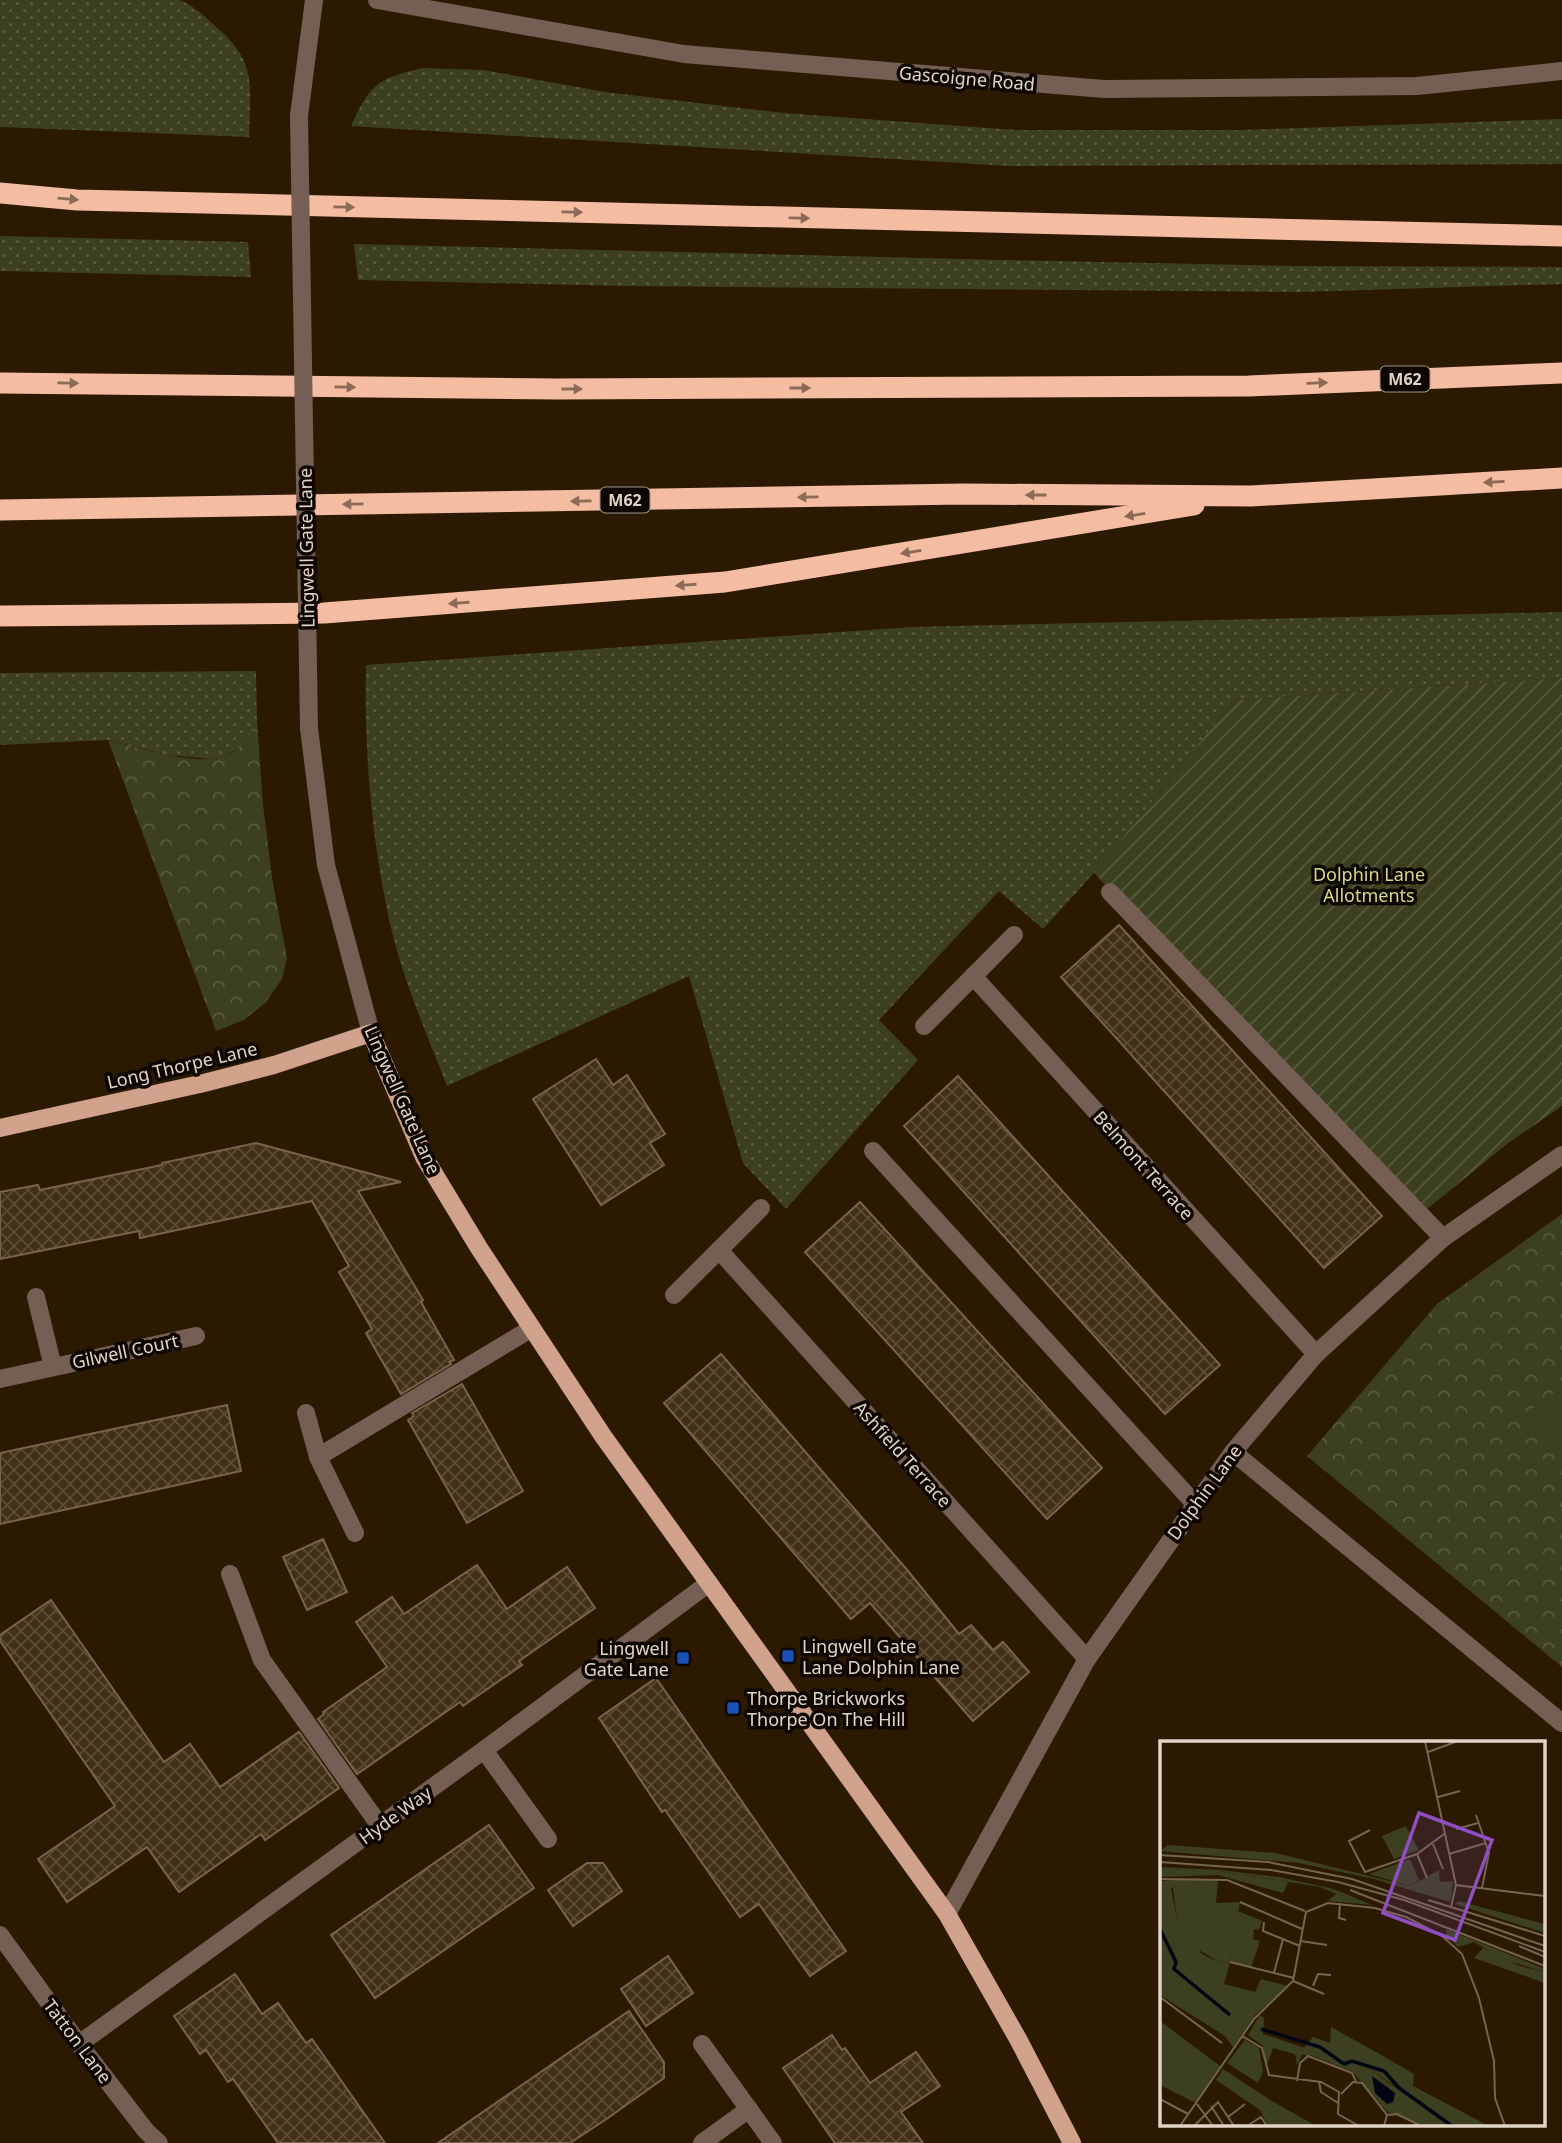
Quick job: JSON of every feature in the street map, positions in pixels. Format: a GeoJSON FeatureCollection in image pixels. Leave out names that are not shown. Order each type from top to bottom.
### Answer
{"type":"FeatureCollection","features":[{"type":"Feature","properties":{"kind":"highway"},"geometry":{"type":"LineString","coordinates":[[0,193],[77,200],[1562,236]]}},
{"type":"Feature","properties":{"kind":"highway","name":"M62"},"geometry":{"type":"LineString","coordinates":[[0,383],[556,389],[1235,386],[1562,373]]}},
{"type":"Feature","properties":{"kind":"highway","name":"M62"},"geometry":{"type":"LineString","coordinates":[[0,510],[962,494],[1251,496],[1562,478]]}},
{"type":"Feature","properties":{"kind":"highway"},"geometry":{"type":"LineString","coordinates":[[0,616],[324,613],[725,582],[1251,496]]}},
{"type":"Feature","properties":{"kind":"main road","name":"Long Thorpe Lane"},"geometry":{"type":"LineString","coordinates":[[0,1128],[200,1084],[274,1065],[371,1033]]}},
{"type":"Feature","properties":{"kind":"main road","name":"Lingwell Gate Lane"},"geometry":{"type":"LineString","coordinates":[[371,1033],[425,1157],[479,1248],[603,1436],[947,1914],[1018,2039],[1072,2143]]}},
{"type":"Feature","properties":{"kind":"street","name":"Lingwell Gate Lane"},"geometry":{"type":"LineString","coordinates":[[314,0],[299,116],[309,728],[326,865],[371,1033]]}},
{"type":"Feature","properties":{"kind":"street","name":"Gascoigne Road"},"geometry":{"type":"LineString","coordinates":[[377,0],[684,54],[1104,89],[1417,86],[1562,71]]}},
{"type":"Feature","properties":{"kind":"street"},"geometry":{"type":"LineString","coordinates":[[1110,892],[1443,1238]]}},
{"type":"Feature","properties":{"kind":"street"},"geometry":{"type":"LineString","coordinates":[[924,1026],[1014,935]]}},
{"type":"Feature","properties":{"kind":"street","name":"Belmont Terrace"},"geometry":{"type":"LineString","coordinates":[[973,976],[1316,1354]]}},
{"type":"Feature","properties":{"kind":"street"},"geometry":{"type":"LineString","coordinates":[[873,1151],[1195,1504]]}},
{"type":"Feature","properties":{"kind":"street","name":"Dolphin Lane"},"geometry":{"type":"LineString","coordinates":[[947,1914],[1087,1659],[1233,1452],[1316,1354],[1443,1238],[1562,1154]]}},
{"type":"Feature","properties":{"kind":"street"},"geometry":{"type":"LineString","coordinates":[[674,1295],[761,1208]]}},
{"type":"Feature","properties":{"kind":"street","name":"Ashfield Terrace"},"geometry":{"type":"LineString","coordinates":[[719,1250],[1087,1659]]}},
{"type":"Feature","properties":{"kind":"street","name":"Gilwell Court"},"geometry":{"type":"LineString","coordinates":[[36,1297],[53,1367]]}},
{"type":"Feature","properties":{"kind":"street"},"geometry":{"type":"LineString","coordinates":[[318,1457],[532,1328]]}},
{"type":"Feature","properties":{"kind":"street","name":"Gilwell Court"},"geometry":{"type":"LineString","coordinates":[[0,1379],[196,1336]]}},
{"type":"Feature","properties":{"kind":"street"},"geometry":{"type":"LineString","coordinates":[[306,1413],[318,1457],[355,1533]]}},
{"type":"Feature","properties":{"kind":"street"},"geometry":{"type":"LineString","coordinates":[[1233,1452],[1562,1723]]}},
{"type":"Feature","properties":{"kind":"street"},"geometry":{"type":"LineString","coordinates":[[230,1574],[262,1660],[380,1826]]}},
{"type":"Feature","properties":{"kind":"street","name":"Hyde Way"},"geometry":{"type":"LineString","coordinates":[[79,2045],[709,1583]]}},
{"type":"Feature","properties":{"kind":"street"},"geometry":{"type":"LineString","coordinates":[[484,1750],[548,1839]]}},
{"type":"Feature","properties":{"kind":"street","name":"Tatton Lane"},"geometry":{"type":"LineString","coordinates":[[0,1935],[79,2045],[146,2131],[159,2143]]}},
{"type":"Feature","properties":{"kind":"street"},"geometry":{"type":"LineString","coordinates":[[702,2044],[773,2143]]}},
{"type":"Feature","properties":{"kind":"street"},"geometry":{"type":"LineString","coordinates":[[702,2143],[749,2109]]}},
{"type":"Feature","properties":{"kind":"green space"},"geometry":{"type":"Polygon","coordinates":[[[0,0],[179,0],[189,5],[228,38],[245,63],[250,88],[249,137],[0,127],[0,0]]]}},
{"type":"Feature","properties":{"kind":"green space"},"geometry":{"type":"Polygon","coordinates":[[[423,68],[483,70],[605,92],[784,113],[1015,130],[1239,130],[1562,119],[1562,164],[1009,166],[351,126],[364,101],[377,85],[395,75],[423,68]]]}},
{"type":"Feature","properties":{"kind":"green space"},"geometry":{"type":"Polygon","coordinates":[[[0,236],[248,242],[251,277],[0,271],[0,236]]]}},
{"type":"Feature","properties":{"kind":"green space"},"geometry":{"type":"Polygon","coordinates":[[[354,244],[1298,266],[1562,267],[1562,284],[1300,292],[627,286],[358,280],[354,244]]]}},
{"type":"Feature","properties":{"kind":"green space"},"geometry":{"type":"Polygon","coordinates":[[[1562,612],[1562,678],[1234,700],[1094,873],[1043,929],[999,891],[879,1020],[918,1060],[786,1209],[743,1163],[689,976],[447,1086],[399,959],[386,906],[371,803],[366,734],[366,665],[912,627],[1562,612]]]}},
{"type":"Feature","properties":{"kind":"green space"},"geometry":{"type":"Polygon","coordinates":[[[256,671],[257,721],[242,745],[224,757],[211,759],[167,755],[108,740],[0,745],[0,673],[256,671]]]}},
{"type":"Feature","properties":{"kind":"green space","name":"Dolphin Lane Allotments"},"geometry":{"type":"Polygon","coordinates":[[[1562,678],[1562,1106],[1507,1144],[1421,1214],[1094,873],[1234,700],[1562,678]]]}},
{"type":"Feature","properties":{"kind":"green space"},"geometry":{"type":"Polygon","coordinates":[[[257,721],[272,877],[287,958],[282,979],[265,1003],[244,1020],[216,1031],[108,740],[182,757],[212,759],[234,751],[257,721]]]}},
{"type":"Feature","properties":{"kind":"green space"},"geometry":{"type":"Polygon","coordinates":[[[1562,1214],[1562,1667],[1307,1456],[1437,1304],[1562,1214]]]}},
{"type":"Feature","properties":{"kind":"green space"},"geometry":{"type":"Polygon","coordinates":[[[1562,1386],[1562,1456],[1528,1412],[1562,1386]]]}},
{"type":"Feature","properties":{"kind":"building"},"geometry":{"type":"Polygon","coordinates":[[[1119,925],[1382,1216],[1324,1268],[1061,977],[1119,925]]]}},
{"type":"Feature","properties":{"kind":"building"},"geometry":{"type":"Polygon","coordinates":[[[596,1059],[613,1085],[627,1075],[665,1134],[650,1143],[664,1165],[601,1205],[533,1099],[596,1059]]]}},
{"type":"Feature","properties":{"kind":"building"},"geometry":{"type":"Polygon","coordinates":[[[958,1076],[1220,1365],[1165,1414],[904,1126],[958,1076]]]}},
{"type":"Feature","properties":{"kind":"building"},"geometry":{"type":"Polygon","coordinates":[[[256,1143],[401,1182],[358,1191],[423,1300],[421,1302],[454,1360],[449,1362],[451,1364],[401,1394],[366,1333],[372,1329],[339,1272],[349,1266],[312,1201],[140,1238],[139,1231],[0,1259],[0,1192],[38,1185],[40,1190],[256,1143]]]}},
{"type":"Feature","properties":{"kind":"building"},"geometry":{"type":"Polygon","coordinates":[[[860,1202],[1102,1468],[1047,1519],[805,1252],[860,1202]]]}},
{"type":"Feature","properties":{"kind":"building"},"geometry":{"type":"Polygon","coordinates":[[[721,1354],[959,1634],[971,1625],[993,1650],[1003,1642],[1029,1672],[973,1721],[870,1603],[851,1619],[664,1403],[721,1354]]]}},
{"type":"Feature","properties":{"kind":"building"},"geometry":{"type":"Polygon","coordinates":[[[462,1384],[523,1491],[467,1523],[408,1420],[414,1416],[412,1413],[462,1384]]]}},
{"type":"Feature","properties":{"kind":"building"},"geometry":{"type":"Polygon","coordinates":[[[227,1405],[241,1471],[0,1524],[0,1453],[227,1405]]]}},
{"type":"Feature","properties":{"kind":"building"},"geometry":{"type":"Polygon","coordinates":[[[323,1539],[347,1592],[307,1610],[283,1557],[323,1539]]]}},
{"type":"Feature","properties":{"kind":"building"},"geometry":{"type":"Polygon","coordinates":[[[477,1565],[507,1609],[567,1567],[595,1608],[519,1661],[522,1665],[463,1706],[460,1702],[357,1774],[318,1719],[323,1712],[387,1667],[356,1622],[392,1597],[404,1614],[477,1565]]]}},
{"type":"Feature","properties":{"kind":"building"},"geometry":{"type":"Polygon","coordinates":[[[51,1600],[164,1762],[190,1744],[220,1787],[299,1732],[339,1788],[265,1840],[261,1834],[179,1892],[147,1847],[67,1902],[38,1859],[115,1806],[0,1641],[0,1635],[51,1600]]]}},
{"type":"Feature","properties":{"kind":"building"},"geometry":{"type":"Polygon","coordinates":[[[656,1678],[846,1951],[810,1976],[759,1904],[740,1917],[665,1810],[662,1812],[599,1718],[656,1678]]]}},
{"type":"Feature","properties":{"kind":"building"},"geometry":{"type":"Polygon","coordinates":[[[489,1825],[534,1888],[375,1998],[331,1935],[489,1825]]]}},
{"type":"Feature","properties":{"kind":"building"},"geometry":{"type":"Polygon","coordinates":[[[587,1863],[603,1863],[622,1891],[573,1926],[548,1890],[587,1863]]]}},
{"type":"Feature","properties":{"kind":"building"},"geometry":{"type":"Polygon","coordinates":[[[668,1956],[693,1993],[646,2026],[621,1989],[668,1956]]]}},
{"type":"Feature","properties":{"kind":"building"},"geometry":{"type":"Polygon","coordinates":[[[235,1974],[262,2014],[278,2003],[306,2043],[312,2039],[385,2143],[278,2143],[233,2079],[228,2082],[206,2050],[200,2054],[174,2016],[235,1974]]]}},
{"type":"Feature","properties":{"kind":"building"},"geometry":{"type":"Polygon","coordinates":[[[629,2011],[664,2062],[664,2078],[608,2118],[570,2143],[438,2143],[629,2011]]]}},
{"type":"Feature","properties":{"kind":"building"},"geometry":{"type":"Polygon","coordinates":[[[832,2035],[842,2050],[845,2048],[870,2083],[916,2052],[940,2086],[901,2112],[923,2143],[835,2143],[783,2068],[832,2035]]]}},
{"type":"Feature","properties":{"kind":"place","name":"Lingwell Gate Lane Dolphin Lane"},"geometry":{"type":"Point","coordinates":[788,1656]}},
{"type":"Feature","properties":{"kind":"place","name":"Lingwell Gate Lane"},"geometry":{"type":"Point","coordinates":[683,1658]}},
{"type":"Feature","properties":{"kind":"place","name":"Thorpe Brickworks Thorpe On The Hill"},"geometry":{"type":"Point","coordinates":[733,1708]}}]}
